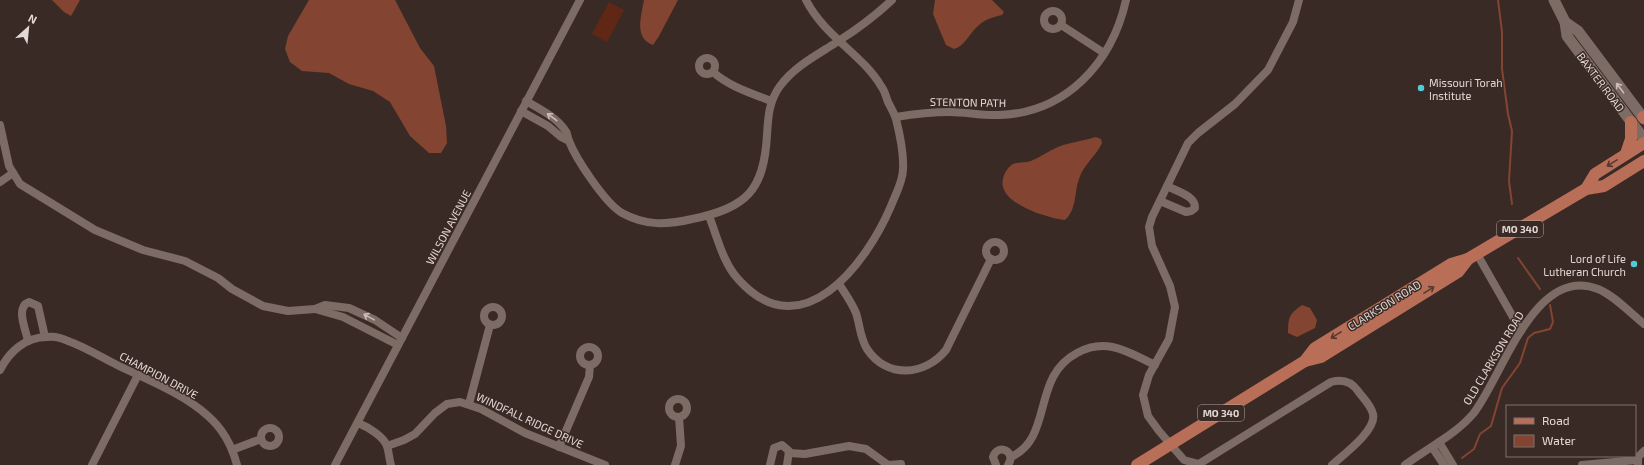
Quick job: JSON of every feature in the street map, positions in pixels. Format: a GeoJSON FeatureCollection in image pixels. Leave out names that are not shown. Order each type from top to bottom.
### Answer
{"type":"FeatureCollection","features":[{"type":"Feature","properties":{"kind":"main road","name":"BAXTER ROAD"},"geometry":{"type":"LineString","coordinates":[[1554,0],[1565,22],[1567,36],[1644,139]]}},
{"type":"Feature","properties":{"kind":"main road","name":"BAXTER ROAD"},"geometry":{"type":"LineString","coordinates":[[1565,22],[1578,31],[1644,118]]}},
{"type":"Feature","properties":{"kind":"main road"},"geometry":{"type":"LineString","coordinates":[[1626,154],[1631,139],[1631,122]]}},
{"type":"Feature","properties":{"kind":"main road","name":"CLARKSON ROAD"},"geometry":{"type":"LineString","coordinates":[[1586,189],[1595,174],[1644,143]]}},
{"type":"Feature","properties":{"kind":"main road","name":"CLARKSON ROAD"},"geometry":{"type":"LineString","coordinates":[[1137,465],[1305,361],[1321,357],[1396,311],[1458,272],[1473,257],[1586,189],[1604,186],[1639,168],[1644,161]]}},
{"type":"Feature","properties":{"kind":"main road","name":"CLARKSON ROAD"},"geometry":{"type":"LineString","coordinates":[[1305,361],[1315,348],[1450,264],[1473,257]]}},
{"type":"Feature","properties":{"kind":"main road"},"geometry":{"type":"LineString","coordinates":[[1396,311],[1405,292]]}},
{"type":"Feature","properties":{"kind":"street","name":"WILSON AVENUE"},"geometry":{"type":"LineString","coordinates":[[335,465],[580,0]]}},
{"type":"Feature","properties":{"kind":"street"},"geometry":{"type":"LineString","coordinates":[[709,216],[732,272],[744,286],[765,299],[784,306],[804,303],[826,294],[839,284],[850,274],[869,248],[886,218],[904,170],[901,138],[896,117],[882,86],[859,59],[838,41],[814,14],[806,0]]}},
{"type":"Feature","properties":{"kind":"street"},"geometry":{"type":"LineString","coordinates":[[526,101],[561,124],[567,131],[569,141],[604,197],[610,204],[622,213],[639,221],[661,224],[709,216],[741,203],[756,184],[764,165],[768,112],[771,101],[779,87],[789,76],[807,61],[838,41],[892,0]]}},
{"type":"Feature","properties":{"kind":"street","name":"STENTON PATH"},"geometry":{"type":"LineString","coordinates":[[896,117],[926,112],[1000,115],[1027,111],[1050,103],[1071,92],[1084,80],[1104,53],[1118,31],[1126,0]]}},
{"type":"Feature","properties":{"kind":"street"},"geometry":{"type":"LineString","coordinates":[[1299,0],[1293,22],[1268,70],[1235,104],[1198,132],[1188,143],[1152,217],[1149,236],[1156,256],[1170,286],[1175,307],[1169,339],[1144,385],[1143,395],[1148,416],[1170,445],[1184,460],[1194,465],[1206,462],[1331,382],[1338,380],[1354,386],[1370,407],[1373,413],[1373,420],[1368,431],[1332,465]]}},
{"type":"Feature","properties":{"kind":"street"},"geometry":{"type":"LineString","coordinates":[[1061,25],[1104,53]]}},
{"type":"Feature","properties":{"kind":"street"},"geometry":{"type":"LineString","coordinates":[[713,72],[722,80],[732,85],[771,101]]}},
{"type":"Feature","properties":{"kind":"street"},"geometry":{"type":"LineString","coordinates":[[521,111],[548,126],[561,137],[569,141]]}},
{"type":"Feature","properties":{"kind":"street"},"geometry":{"type":"LineString","coordinates":[[0,125],[9,166],[20,184],[30,192],[96,230],[143,250],[185,261],[218,278],[232,289],[263,306],[288,311],[315,309],[325,305],[349,308],[374,320],[400,342]]}},
{"type":"Feature","properties":{"kind":"street"},"geometry":{"type":"LineString","coordinates":[[0,182],[13,173]]}},
{"type":"Feature","properties":{"kind":"street"},"geometry":{"type":"LineString","coordinates":[[1160,200],[1186,212],[1191,212],[1195,208],[1195,203],[1192,199],[1167,186]]}},
{"type":"Feature","properties":{"kind":"street"},"geometry":{"type":"LineString","coordinates":[[1473,257],[1521,331]]}},
{"type":"Feature","properties":{"kind":"street"},"geometry":{"type":"LineString","coordinates":[[839,284],[853,307],[862,340],[873,356],[894,369],[903,371],[919,369],[934,361],[946,350],[991,259]]}},
{"type":"Feature","properties":{"kind":"street","name":"OLD CLARKSON ROAD"},"geometry":{"type":"LineString","coordinates":[[1405,465],[1455,431],[1472,414],[1485,396],[1521,331],[1538,309],[1558,290],[1585,286],[1598,289],[1613,298],[1644,324]]}},
{"type":"Feature","properties":{"kind":"street"},"geometry":{"type":"LineString","coordinates":[[28,341],[21,311],[24,305],[29,302],[38,306],[45,337]]}},
{"type":"Feature","properties":{"kind":"street"},"geometry":{"type":"LineString","coordinates":[[469,404],[490,325]]}},
{"type":"Feature","properties":{"kind":"street","name":"CHAMPION DRIVE"},"geometry":{"type":"LineString","coordinates":[[0,370],[10,354],[28,341],[45,337],[68,341],[138,375],[200,410],[223,432],[232,450],[237,465]]}},
{"type":"Feature","properties":{"kind":"street"},"geometry":{"type":"LineString","coordinates":[[996,465],[993,457],[998,450],[1006,450],[1009,461],[1028,446],[1033,436],[1053,374],[1065,360],[1083,350],[1103,346],[1121,348],[1155,365]]}},
{"type":"Feature","properties":{"kind":"street"},"geometry":{"type":"LineString","coordinates":[[559,447],[589,377],[590,365]]}},
{"type":"Feature","properties":{"kind":"street"},"geometry":{"type":"LineString","coordinates":[[92,465],[138,375]]}},
{"type":"Feature","properties":{"kind":"street","name":"WINDFALL RIDGE DRIVE"},"geometry":{"type":"LineString","coordinates":[[387,446],[415,434],[435,412],[447,404],[460,402],[469,404],[525,433],[605,465]]}},
{"type":"Feature","properties":{"kind":"street"},"geometry":{"type":"LineString","coordinates":[[675,465],[681,446],[679,417]]}},
{"type":"Feature","properties":{"kind":"street"},"geometry":{"type":"LineString","coordinates":[[358,422],[379,437],[387,446],[391,465]]}},
{"type":"Feature","properties":{"kind":"street"},"geometry":{"type":"LineString","coordinates":[[232,450],[261,439]]}},
{"type":"Feature","properties":{"kind":"street"},"geometry":{"type":"LineString","coordinates":[[1439,442],[1453,465]]}},
{"type":"Feature","properties":{"kind":"street"},"geometry":{"type":"LineString","coordinates":[[770,465],[774,448],[782,445],[787,448],[789,454],[787,465]]}},
{"type":"Feature","properties":{"kind":"street"},"geometry":{"type":"LineString","coordinates":[[789,454],[805,454],[849,446],[866,449],[888,465],[901,464]]}},
{"type":"Feature","properties":{"kind":"street"},"geometry":{"type":"LineString","coordinates":[[1432,447],[1444,465]]}},
{"type":"Feature","properties":{"kind":"street"},"geometry":{"type":"LineString","coordinates":[[1582,465],[1638,463],[1639,454],[1644,451]]}},
{"type":"Feature","properties":{"kind":"shaded area"},"geometry":{"type":"Polygon","coordinates":[[[609,2],[624,10],[607,42],[592,34],[609,2]]]}},
{"type":"Feature","properties":{"kind":"water"},"geometry":{"type":"Polygon","coordinates":[[[52,0],[80,0],[71,16],[64,12],[52,0]]]}},
{"type":"Feature","properties":{"kind":"water"},"geometry":{"type":"Polygon","coordinates":[[[309,0],[395,0],[420,48],[434,66],[446,126],[447,143],[441,153],[429,153],[410,136],[390,102],[373,91],[349,84],[329,73],[302,71],[290,62],[285,49],[288,36],[309,0]]]}},
{"type":"Feature","properties":{"kind":"water"},"geometry":{"type":"Polygon","coordinates":[[[644,0],[678,0],[653,45],[647,42],[641,32],[640,26],[644,0]]]}},
{"type":"Feature","properties":{"kind":"water"},"geometry":{"type":"Polygon","coordinates":[[[935,0],[992,0],[1004,12],[1002,15],[990,18],[981,23],[961,45],[954,49],[946,45],[933,14],[935,0]]]}},
{"type":"Feature","properties":{"kind":"water"},"geometry":{"type":"Polygon","coordinates":[[[1096,137],[1101,139],[1102,143],[1081,174],[1077,184],[1072,211],[1065,220],[1047,216],[1025,208],[1015,202],[1003,188],[1003,179],[1006,170],[1013,164],[1031,161],[1063,145],[1096,137]]]}},
{"type":"Feature","properties":{"kind":"water"},"geometry":{"type":"Polygon","coordinates":[[[1302,305],[1310,308],[1317,320],[1315,328],[1297,337],[1288,333],[1288,324],[1294,311],[1302,305]]]}},
{"type":"Feature","properties":{"kind":"waterway"},"geometry":{"type":"LineString","coordinates":[[1498,0],[1502,32],[1502,69],[1508,114],[1512,131],[1509,181],[1512,204]]}},
{"type":"Feature","properties":{"kind":"waterway"},"geometry":{"type":"LineString","coordinates":[[1518,258],[1540,289]]}},
{"type":"Feature","properties":{"kind":"waterway"},"geometry":{"type":"LineString","coordinates":[[1462,458],[1474,449],[1480,434],[1491,426],[1502,388],[1520,363],[1528,338],[1534,333],[1550,329],[1553,322],[1550,305]]}},
{"type":"Feature","properties":{"kind":"place","name":"Missouri Torah Institute"},"geometry":{"type":"Point","coordinates":[1421,88]}},
{"type":"Feature","properties":{"kind":"place","name":"Lord of Life Lutheran Church"},"geometry":{"type":"Point","coordinates":[1634,264]}}]}
